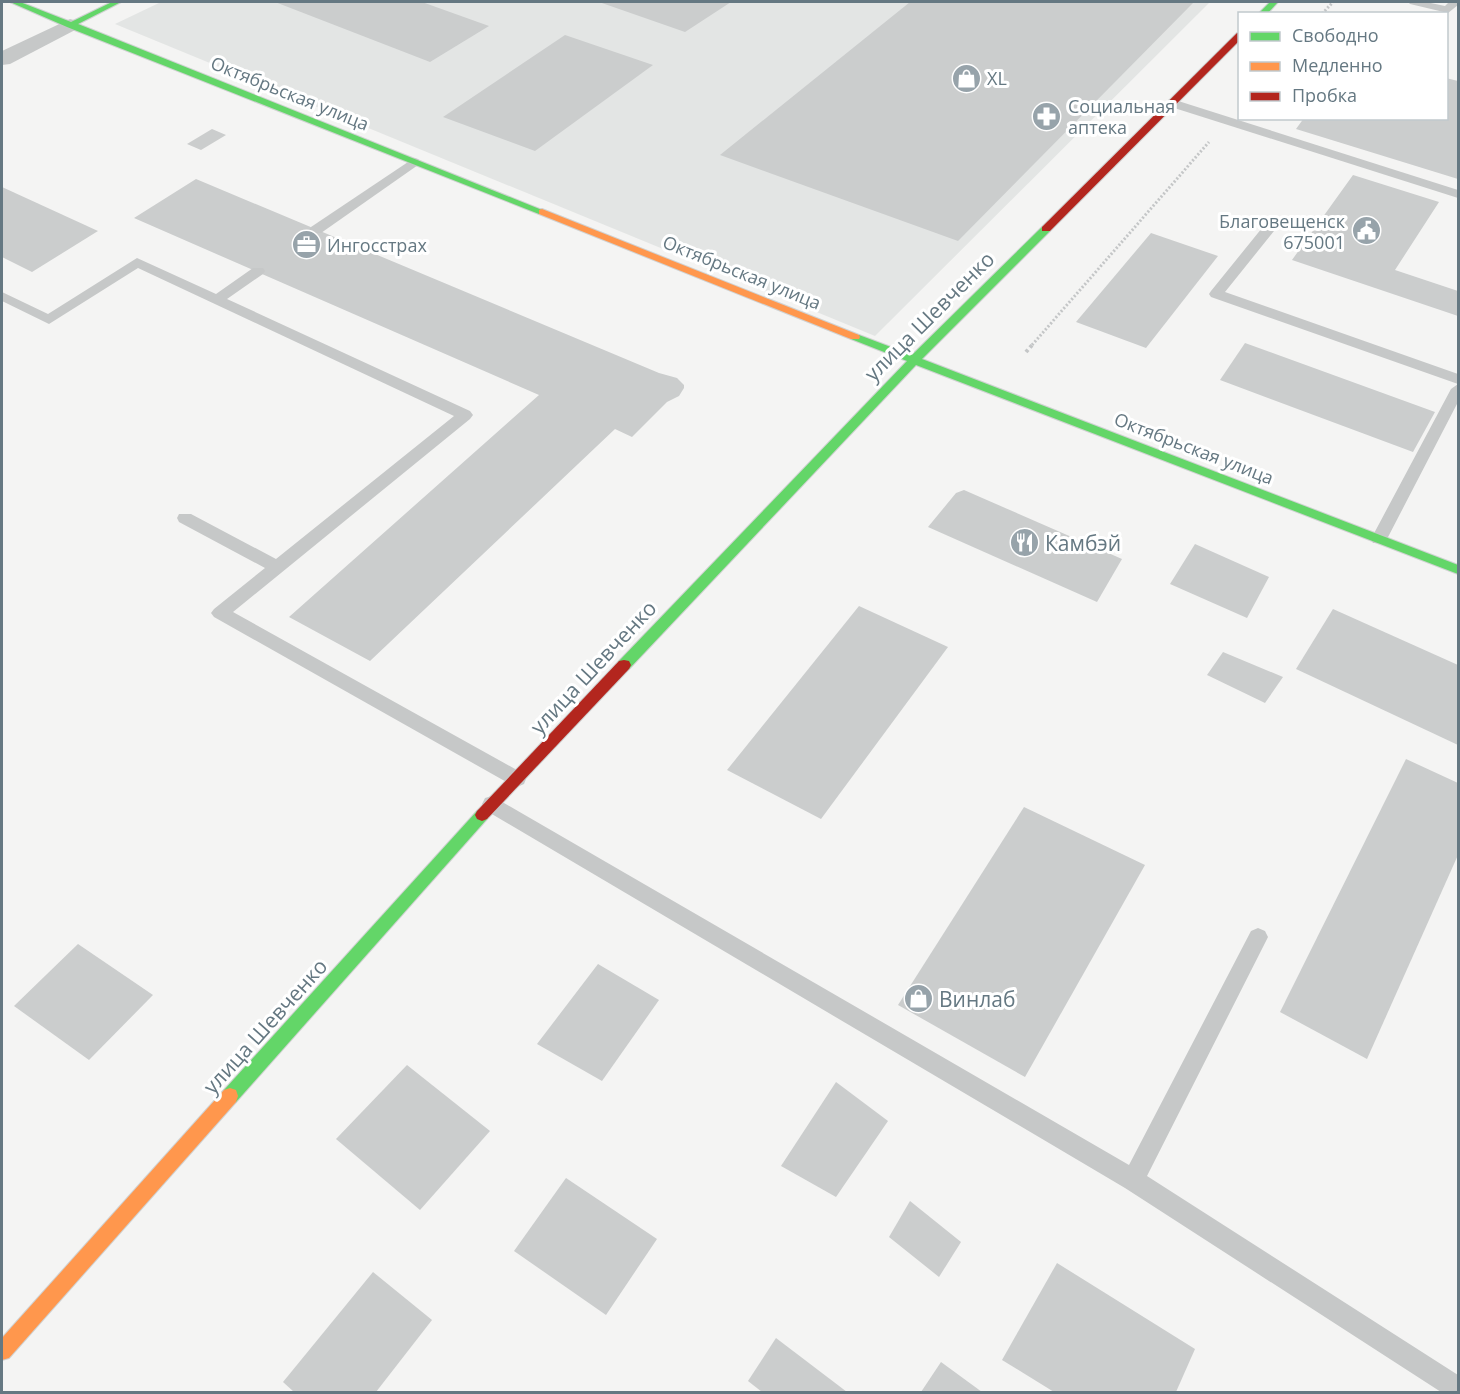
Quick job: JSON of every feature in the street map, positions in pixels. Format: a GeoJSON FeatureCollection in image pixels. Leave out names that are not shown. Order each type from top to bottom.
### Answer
{"type":"FeatureCollection","features":[{"type":"Feature","properties":{"kind":"street","name":"Октябрьская улица"},"geometry":{"type":"LineString","coordinates":[[14,2],[914,360],[1458,570]]}},
{"type":"Feature","properties":{"kind":"street"},"geometry":{"type":"LineString","coordinates":[[2,59],[117,2]]}},
{"type":"Feature","properties":{"kind":"street","name":"улица Шевченко"},"geometry":{"type":"LineString","coordinates":[[2,1351],[492,804],[914,360],[1238,36]]}},
{"type":"Feature","properties":{"kind":"lane"},"geometry":{"type":"LineString","coordinates":[[1414,2],[1448,10],[1455,2]]}},
{"type":"Feature","properties":{"kind":"lane"},"geometry":{"type":"LineString","coordinates":[[1172,103],[1458,194]]}},
{"type":"Feature","properties":{"kind":"lane"},"geometry":{"type":"LineString","coordinates":[[316,230],[414,162]]}},
{"type":"Feature","properties":{"kind":"lane"},"geometry":{"type":"LineString","coordinates":[[1267,231],[1216,294],[1458,379]]}},
{"type":"Feature","properties":{"kind":"lane"},"geometry":{"type":"LineString","coordinates":[[2,296],[49,320],[137,262],[219,298],[465,415],[220,613],[516,779]]}},
{"type":"Feature","properties":{"kind":"lane"},"geometry":{"type":"LineString","coordinates":[[219,298],[258,272]]}},
{"type":"Feature","properties":{"kind":"lane"},"geometry":{"type":"LineString","coordinates":[[1379,538],[1458,388]]}},
{"type":"Feature","properties":{"kind":"lane"},"geometry":{"type":"LineString","coordinates":[[185,518],[278,567]]}},
{"type":"Feature","properties":{"kind":"lane"},"geometry":{"type":"LineString","coordinates":[[492,804],[1133,1180],[1458,1389]]}},
{"type":"Feature","properties":{"kind":"lane"},"geometry":{"type":"LineString","coordinates":[[1133,1180],[1258,938]]}},
{"type":"Feature","properties":{"kind":"path"},"geometry":{"type":"LineString","coordinates":[[1026,352],[1228,121]]}},
{"type":"Feature","properties":{"kind":"shaded area"},"geometry":{"type":"Polygon","coordinates":[[[161,2],[1210,2],[875,336],[115,24],[161,2]]]}},
{"type":"Feature","properties":{"kind":"building"},"geometry":{"type":"Polygon","coordinates":[[[275,2],[422,2],[489,26],[430,62],[275,2]]]}},
{"type":"Feature","properties":{"kind":"building"},"geometry":{"type":"Polygon","coordinates":[[[599,2],[731,2],[685,32],[599,2]]]}},
{"type":"Feature","properties":{"kind":"building","name":"XL"},"geometry":{"type":"Polygon","coordinates":[[[910,2],[1194,2],[958,241],[720,155],[910,2]]]}},
{"type":"Feature","properties":{"kind":"building"},"geometry":{"type":"Polygon","coordinates":[[[565,35],[653,65],[535,151],[443,117],[565,35]]]}},
{"type":"Feature","properties":{"kind":"building"},"geometry":{"type":"Polygon","coordinates":[[[1448,78],[1458,81],[1458,179],[1296,129],[1303,120],[1448,120],[1448,78]]]}},
{"type":"Feature","properties":{"kind":"building"},"geometry":{"type":"Polygon","coordinates":[[[212,129],[226,135],[201,150],[187,144],[212,129]]]}},
{"type":"Feature","properties":{"kind":"building","name":"Благовещенск 675001"},"geometry":{"type":"Polygon","coordinates":[[[1353,175],[1439,202],[1395,270],[1458,291],[1458,316],[1292,260],[1353,175]]]}},
{"type":"Feature","properties":{"kind":"building"},"geometry":{"type":"Polygon","coordinates":[[[196,179],[659,373],[677,378],[684,388],[679,396],[667,402],[632,437],[615,429],[370,661],[289,617],[539,395],[134,218],[196,179]]]}},
{"type":"Feature","properties":{"kind":"building"},"geometry":{"type":"Polygon","coordinates":[[[2,187],[98,231],[32,272],[2,257],[2,187]]]}},
{"type":"Feature","properties":{"kind":"building"},"geometry":{"type":"Polygon","coordinates":[[[1151,233],[1218,256],[1146,348],[1076,322],[1151,233]]]}},
{"type":"Feature","properties":{"kind":"building"},"geometry":{"type":"Polygon","coordinates":[[[1245,343],[1435,412],[1413,452],[1220,380],[1245,343]]]}},
{"type":"Feature","properties":{"kind":"building","name":"Камбэй"},"geometry":{"type":"Polygon","coordinates":[[[964,490],[1122,559],[1097,602],[928,527],[956,493],[964,490]]]}},
{"type":"Feature","properties":{"kind":"building"},"geometry":{"type":"Polygon","coordinates":[[[1195,544],[1269,577],[1247,618],[1170,584],[1195,544]]]}},
{"type":"Feature","properties":{"kind":"building"},"geometry":{"type":"Polygon","coordinates":[[[859,606],[948,647],[821,819],[727,770],[859,606]]]}},
{"type":"Feature","properties":{"kind":"building"},"geometry":{"type":"Polygon","coordinates":[[[1333,609],[1458,665],[1458,745],[1296,669],[1333,609]]]}},
{"type":"Feature","properties":{"kind":"building"},"geometry":{"type":"Polygon","coordinates":[[[1223,652],[1283,677],[1265,703],[1207,675],[1223,652]]]}},
{"type":"Feature","properties":{"kind":"building"},"geometry":{"type":"Polygon","coordinates":[[[1406,759],[1458,783],[1458,855],[1367,1059],[1280,1012],[1406,759]]]}},
{"type":"Feature","properties":{"kind":"building"},"geometry":{"type":"Polygon","coordinates":[[[1024,807],[1145,865],[1025,1077],[898,1005],[1024,807]]]}},
{"type":"Feature","properties":{"kind":"building"},"geometry":{"type":"Polygon","coordinates":[[[78,944],[153,995],[89,1060],[14,1006],[78,944]]]}},
{"type":"Feature","properties":{"kind":"building"},"geometry":{"type":"Polygon","coordinates":[[[598,964],[659,1000],[602,1081],[537,1044],[598,964]]]}},
{"type":"Feature","properties":{"kind":"building"},"geometry":{"type":"Polygon","coordinates":[[[407,1065],[490,1131],[420,1210],[336,1139],[407,1065]]]}},
{"type":"Feature","properties":{"kind":"building"},"geometry":{"type":"Polygon","coordinates":[[[836,1082],[888,1121],[836,1197],[781,1166],[836,1082]]]}},
{"type":"Feature","properties":{"kind":"building"},"geometry":{"type":"Polygon","coordinates":[[[566,1178],[657,1239],[606,1315],[514,1251],[566,1178]]]}},
{"type":"Feature","properties":{"kind":"building"},"geometry":{"type":"Polygon","coordinates":[[[910,1201],[961,1242],[939,1277],[889,1237],[910,1201]]]}},
{"type":"Feature","properties":{"kind":"building"},"geometry":{"type":"Polygon","coordinates":[[[1057,1263],[1195,1349],[1176,1392],[1054,1392],[1002,1360],[1057,1263]]]}},
{"type":"Feature","properties":{"kind":"building"},"geometry":{"type":"Polygon","coordinates":[[[373,1272],[432,1320],[376,1392],[294,1392],[283,1382],[373,1272]]]}},
{"type":"Feature","properties":{"kind":"building"},"geometry":{"type":"Polygon","coordinates":[[[776,1338],[847,1392],[762,1392],[748,1381],[776,1338]]]}},
{"type":"Feature","properties":{"kind":"building"},"geometry":{"type":"Polygon","coordinates":[[[941,1362],[982,1392],[921,1392],[941,1362]]]}},
{"type":"Feature","properties":{"kind":"traffic: fast"},"geometry":{"type":"LineString","coordinates":[[14,2],[542,212]]}},
{"type":"Feature","properties":{"kind":"traffic: fast"},"geometry":{"type":"LineString","coordinates":[[70,25],[117,2]]}},
{"type":"Feature","properties":{"kind":"traffic: fast"},"geometry":{"type":"LineString","coordinates":[[1264,12],[1274,2]]}},
{"type":"Feature","properties":{"kind":"traffic: fast"},"geometry":{"type":"LineString","coordinates":[[624,665],[914,360],[1046,229]]}},
{"type":"Feature","properties":{"kind":"traffic: fast"},"geometry":{"type":"LineString","coordinates":[[855,337],[1458,570]]}},
{"type":"Feature","properties":{"kind":"traffic: fast"},"geometry":{"type":"LineString","coordinates":[[230,1096],[482,815]]}},
{"type":"Feature","properties":{"kind":"traffic: slow"},"geometry":{"type":"LineString","coordinates":[[542,212],[855,337]]}},
{"type":"Feature","properties":{"kind":"traffic: slow"},"geometry":{"type":"LineString","coordinates":[[2,1351],[230,1096]]}},
{"type":"Feature","properties":{"kind":"traffic: jam"},"geometry":{"type":"LineString","coordinates":[[1046,229],[1238,37]]}},
{"type":"Feature","properties":{"kind":"traffic: jam"},"geometry":{"type":"LineString","coordinates":[[482,815],[624,665]]}},
{"type":"Feature","properties":{"kind":"place","name":"XL"},"geometry":{"type":"Point","coordinates":[966,78]}},
{"type":"Feature","properties":{"kind":"place","name":"Социальная аптека"},"geometry":{"type":"Point","coordinates":[1047,116]}},
{"type":"Feature","properties":{"kind":"place","name":"Благовещенск 675001"},"geometry":{"type":"Point","coordinates":[1366,231]}},
{"type":"Feature","properties":{"kind":"place","name":"Ингосстрах"},"geometry":{"type":"Point","coordinates":[306,245]}},
{"type":"Feature","properties":{"kind":"place","name":"Камбэй"},"geometry":{"type":"Point","coordinates":[1024,543]}},
{"type":"Feature","properties":{"kind":"place","name":"Винлаб"},"geometry":{"type":"Point","coordinates":[918,999]}}]}
